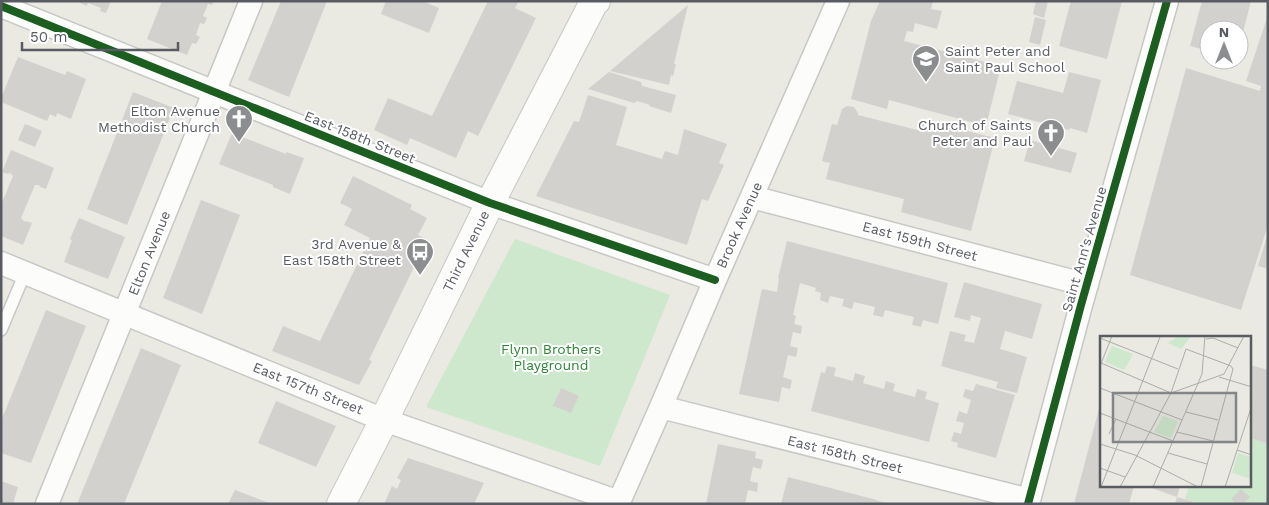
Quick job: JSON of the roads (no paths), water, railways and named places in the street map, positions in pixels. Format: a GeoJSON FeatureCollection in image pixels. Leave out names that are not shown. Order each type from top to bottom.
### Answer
{"type":"FeatureCollection","features":[{"type":"Feature","properties":{"kind":"main road","name":"Third Avenue"},"geometry":{"type":"LineString","coordinates":[[341,504],[490,203],[594,2]]}},
{"type":"Feature","properties":{"kind":"street","name":"Elton Avenue"},"geometry":{"type":"LineString","coordinates":[[48,504],[250,1]]}},
{"type":"Feature","properties":{"kind":"street","name":"Brook Avenue"},"geometry":{"type":"LineString","coordinates":[[618,503],[838,1]]}},
{"type":"Feature","properties":{"kind":"street","name":"Saint Ann's Avenue"},"geometry":{"type":"LineString","coordinates":[[1028,502],[1167,1]]}},
{"type":"Feature","properties":{"kind":"street","name":"East 158th Street"},"geometry":{"type":"LineString","coordinates":[[1,6],[490,203],[715,280]]}},
{"type":"Feature","properties":{"kind":"street","name":"East 159th Street"},"geometry":{"type":"LineString","coordinates":[[752,197],[1087,286]]}},
{"type":"Feature","properties":{"kind":"street","name":"East 157th Street"},"geometry":{"type":"LineString","coordinates":[[1,263],[384,420],[618,503]]}},
{"type":"Feature","properties":{"kind":"street","name":"East 158th Street"},"geometry":{"type":"LineString","coordinates":[[661,407],[1028,502]]}},
{"type":"Feature","properties":{"kind":"lane"},"geometry":{"type":"LineString","coordinates":[[1,330],[25,273]]}},
{"type":"Feature","properties":{"kind":"place","name":"Saint Peter and Saint Paul School"},"geometry":{"type":"Point","coordinates":[926,83]}},
{"type":"Feature","properties":{"kind":"place","name":"Elton Avenue Methodist Church"},"geometry":{"type":"Point","coordinates":[239,143]}},
{"type":"Feature","properties":{"kind":"place","name":"Church of Saints Peter and Paul"},"geometry":{"type":"Point","coordinates":[1051,157]}},
{"type":"Feature","properties":{"kind":"place","name":"3rd Avenue & East 158th Street"},"geometry":{"type":"Point","coordinates":[420,276]}},
{"type":"Feature","properties":{"kind":"park label","name":"Flynn Brothers Playground"},"geometry":{"type":"Point","coordinates":[551,358]}}]}
